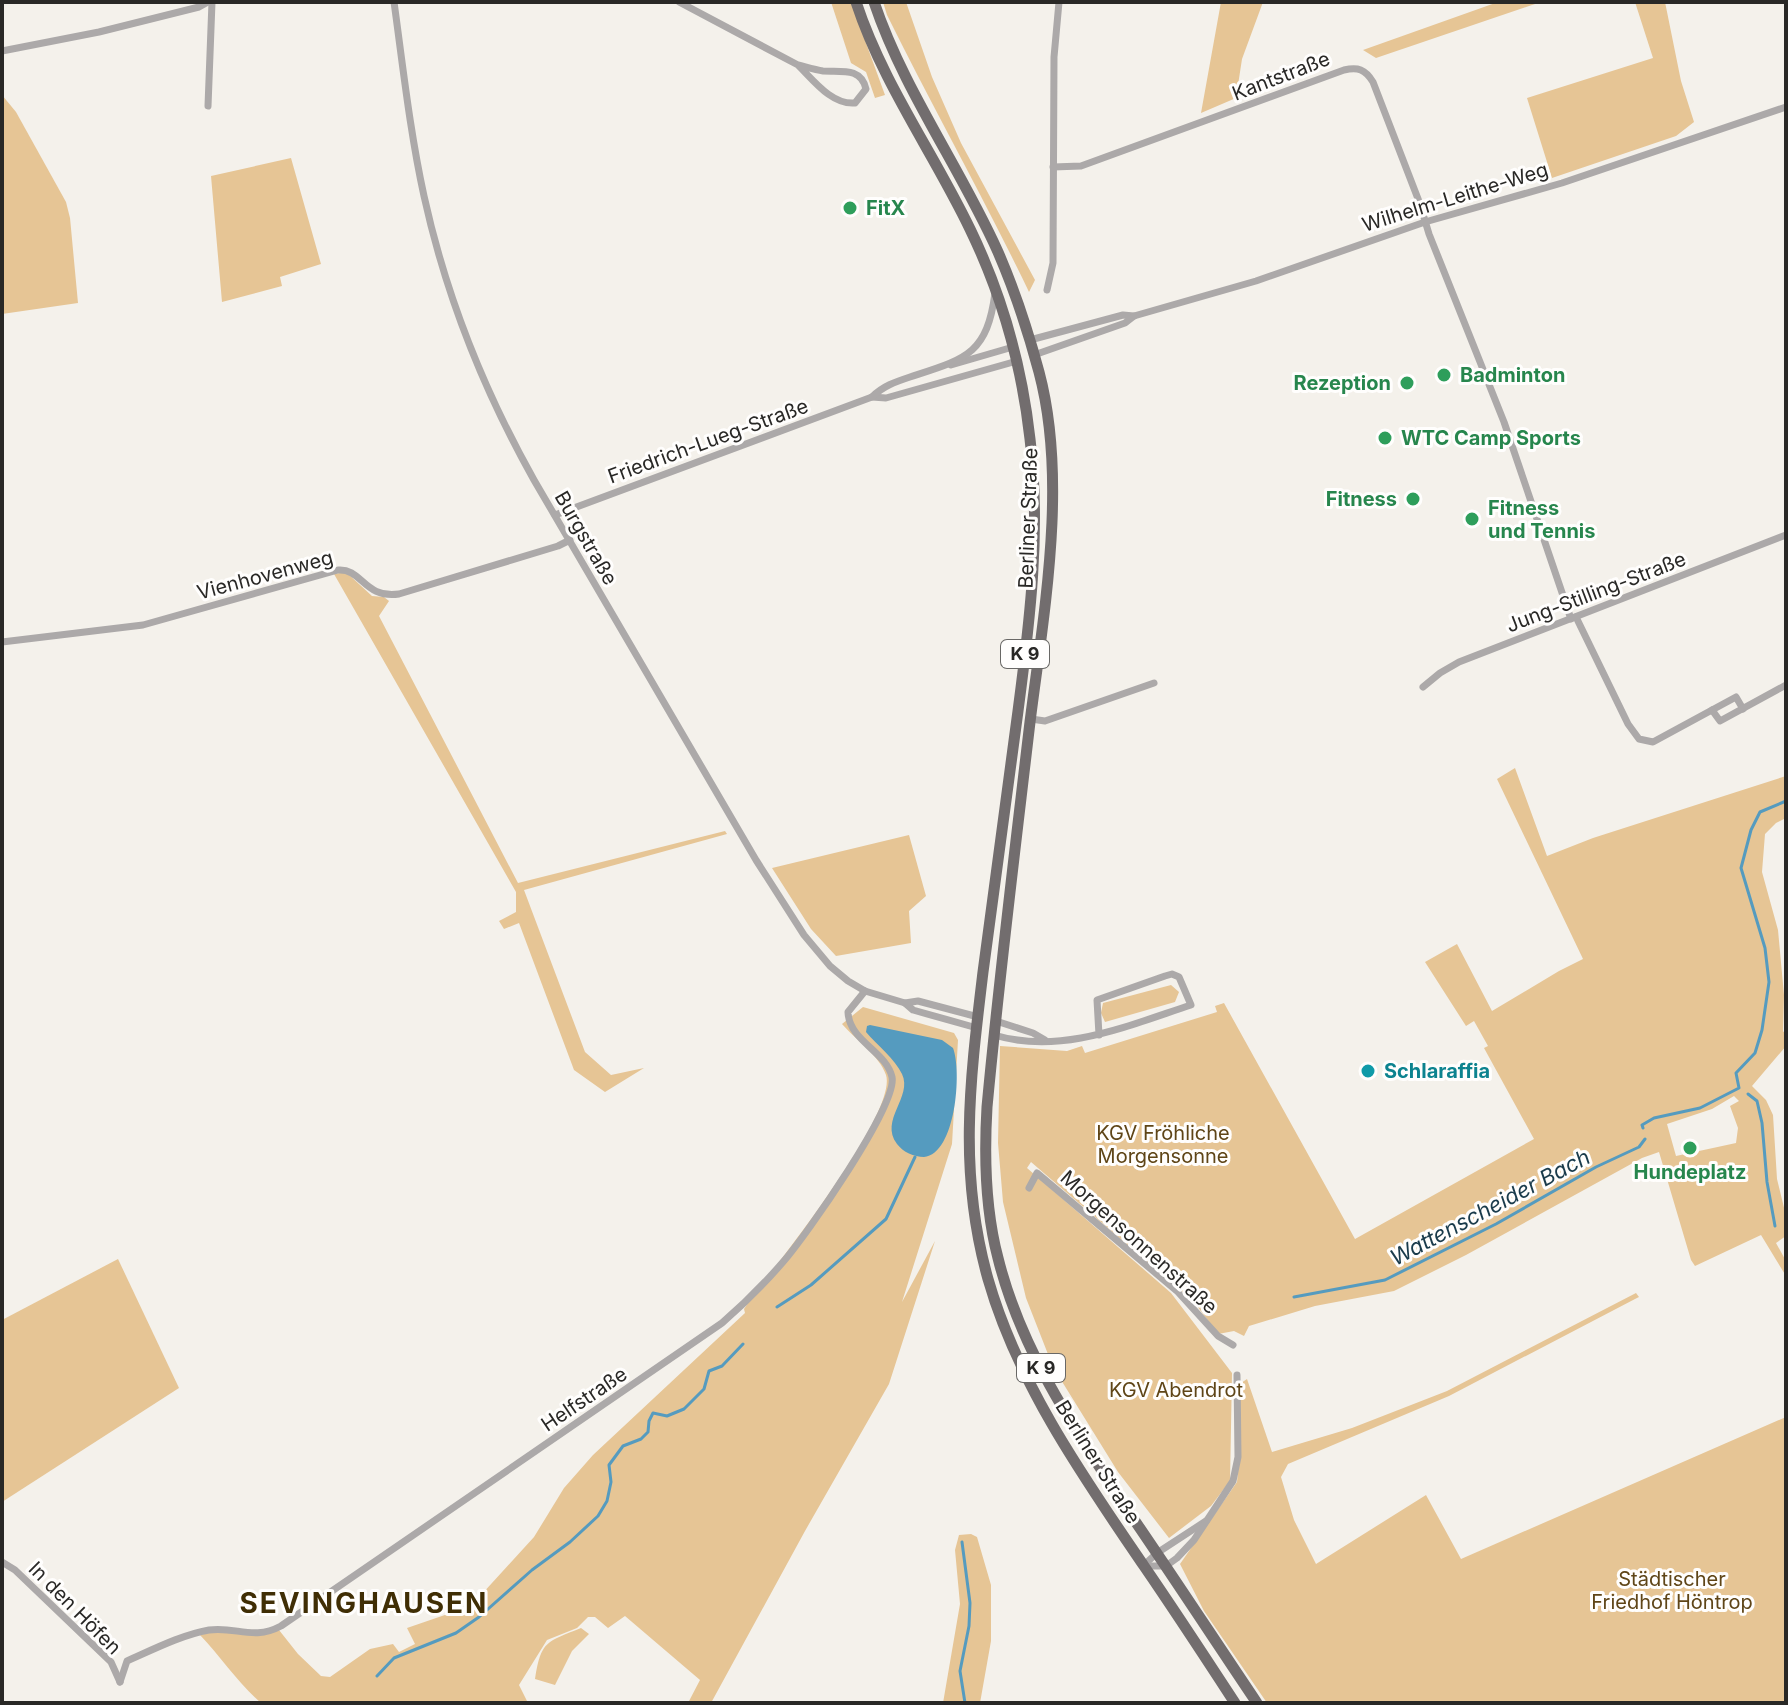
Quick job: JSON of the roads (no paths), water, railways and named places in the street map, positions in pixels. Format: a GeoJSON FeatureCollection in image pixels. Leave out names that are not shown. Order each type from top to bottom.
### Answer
{"type":"FeatureCollection","features":[{"type":"Feature","properties":{"kind":"main road","name":"Berliner Straße"},"geometry":{"type":"LineString","coordinates":[[856,2],[885,74],[971,230],[995,290],[1017,361],[1033,472],[1033,577],[977,1022],[967,1144],[973,1210],[990,1284],[1005,1327],[1044,1410],[1116,1527],[1235,1703]]}},
{"type":"Feature","properties":{"kind":"main road","name":"Berliner Straße"},"geometry":{"type":"LineString","coordinates":[[874,2],[911,89],[997,250],[1030,340],[1048,430],[1051,494],[1046,578],[994,1035],[985,1158],[990,1218],[1004,1278],[1018,1318],[1056,1397],[1257,1703]]}},
{"type":"Feature","properties":{"kind":"main road","name":"Wilhelm-Leithe-Weg"},"geometry":{"type":"LineString","coordinates":[[1013,347],[1030,340]]}},
{"type":"Feature","properties":{"kind":"main road","name":"Wilhelm-Leithe-Weg"},"geometry":{"type":"LineString","coordinates":[[1017,361],[1034,355]]}},
{"type":"Feature","properties":{"kind":"main road"},"geometry":{"type":"LineString","coordinates":[[977,1022],[996,1021]]}},
{"type":"Feature","properties":{"kind":"main road"},"geometry":{"type":"LineString","coordinates":[[977,1022],[994,1035]]}},
{"type":"Feature","properties":{"kind":"street"},"geometry":{"type":"LineString","coordinates":[[2,51],[99,32],[210,2],[208,106]]}},
{"type":"Feature","properties":{"kind":"street","name":"Burgstraße"},"geometry":{"type":"LineString","coordinates":[[394,2],[416,158],[429,218],[453,299],[487,387],[515,446],[792,919],[830,966],[865,991],[905,1003],[918,1001],[977,1022]]}},
{"type":"Feature","properties":{"kind":"street"},"geometry":{"type":"LineString","coordinates":[[679,2],[798,65],[819,71],[855,74],[864,80],[866,89],[855,103],[846,104],[836,100],[798,65]]}},
{"type":"Feature","properties":{"kind":"street"},"geometry":{"type":"LineString","coordinates":[[1047,290],[1053,263],[1054,57],[1059,2]]}},
{"type":"Feature","properties":{"kind":"street","name":"Kantstraße"},"geometry":{"type":"LineString","coordinates":[[1053,167],[1081,166],[1355,68],[1363,69],[1373,82],[1425,222]]}},
{"type":"Feature","properties":{"kind":"street","name":"Wilhelm-Leithe-Weg"},"geometry":{"type":"LineString","coordinates":[[1030,340],[1123,315],[1134,316],[1256,281],[1425,222],[1562,183],[1786,107]]}},
{"type":"Feature","properties":{"kind":"street"},"geometry":{"type":"LineString","coordinates":[[1425,222],[1504,422],[1574,618],[1628,724],[1639,739],[1653,742],[1736,697],[1743,709]]}},
{"type":"Feature","properties":{"kind":"street","name":"Friedrich-Lueg-Straße"},"geometry":{"type":"LineString","coordinates":[[555,515],[872,397],[883,387],[949,365],[982,341],[992,317],[995,290]]}},
{"type":"Feature","properties":{"kind":"street","name":"Wilhelm-Leithe-Weg"},"geometry":{"type":"LineString","coordinates":[[1034,355],[1125,323],[1134,316]]}},
{"type":"Feature","properties":{"kind":"street","name":"Friedrich-Lueg-Straße"},"geometry":{"type":"LineString","coordinates":[[949,365],[1013,347]]}},
{"type":"Feature","properties":{"kind":"street","name":"Friedrich-Lueg-Straße"},"geometry":{"type":"LineString","coordinates":[[872,397],[886,398],[1017,361]]}},
{"type":"Feature","properties":{"kind":"street","name":"Jung-Stilling-Straße"},"geometry":{"type":"LineString","coordinates":[[1423,687],[1459,662],[1786,535]]}},
{"type":"Feature","properties":{"kind":"street","name":"Vienhovenweg"},"geometry":{"type":"LineString","coordinates":[[2,642],[143,625],[338,570],[350,571],[374,592],[399,594],[570,540]]}},
{"type":"Feature","properties":{"kind":"street"},"geometry":{"type":"LineString","coordinates":[[1031,719],[1045,721],[1154,683]]}},
{"type":"Feature","properties":{"kind":"street"},"geometry":{"type":"LineString","coordinates":[[1712,710],[1720,721],[1786,685]]}},
{"type":"Feature","properties":{"kind":"street"},"geometry":{"type":"LineString","coordinates":[[994,1035],[1031,1043],[1069,1041],[1099,1035],[1191,1005],[1179,977],[1172,974],[1097,1000],[1099,1035]]}},
{"type":"Feature","properties":{"kind":"street","name":"Helfstraße"},"geometry":{"type":"LineString","coordinates":[[111,1662],[127,1661],[208,1630],[258,1634],[281,1626],[740,1308],[803,1237],[875,1125],[890,1093],[891,1075],[853,1029],[848,1012],[865,991]]}},
{"type":"Feature","properties":{"kind":"street"},"geometry":{"type":"LineString","coordinates":[[996,1021],[1045,1040]]}},
{"type":"Feature","properties":{"kind":"street","name":"Morgensonnenstraße"},"geometry":{"type":"LineString","coordinates":[[1029,1188],[1037,1173],[1192,1304],[1218,1336],[1233,1345]]}},
{"type":"Feature","properties":{"kind":"street"},"geometry":{"type":"LineString","coordinates":[[1144,1566],[1166,1566],[1194,1540],[1233,1481],[1238,1457],[1237,1375]]}},
{"type":"Feature","properties":{"kind":"street"},"geometry":{"type":"LineString","coordinates":[[1144,1566],[1157,1553],[1207,1520]]}},
{"type":"Feature","properties":{"kind":"street","name":"In den Höfen"},"geometry":{"type":"LineString","coordinates":[[2,1562],[15,1570],[111,1662],[120,1682],[127,1661]]}},
{"type":"Feature","properties":{"kind":"water"},"geometry":{"type":"Polygon","coordinates":[[[870,1025],[942,1040],[953,1048],[957,1074],[954,1110],[950,1127],[935,1152],[924,1157],[916,1156],[906,1152],[892,1135],[904,1083],[895,1063],[866,1032],[870,1025]]]}},
{"type":"Feature","properties":{"kind":"waterway","name":"Wattenscheider Bach"},"geometry":{"type":"LineString","coordinates":[[1643,1128],[1642,1125],[1654,1118],[1700,1108],[1739,1088],[1736,1073],[1755,1053],[1762,1030],[1769,982],[1765,948],[1741,868],[1751,830],[1760,812],[1786,801]]}},
{"type":"Feature","properties":{"kind":"waterway"},"geometry":{"type":"LineString","coordinates":[[1748,1094],[1757,1101],[1762,1123],[1767,1182],[1775,1226]]}},
{"type":"Feature","properties":{"kind":"waterway","name":"Wattenscheider Bach"},"geometry":{"type":"LineString","coordinates":[[1294,1297],[1385,1280],[1639,1147],[1645,1139]]}},
{"type":"Feature","properties":{"kind":"waterway"},"geometry":{"type":"LineString","coordinates":[[777,1307],[811,1285],[886,1219],[915,1157]]}},
{"type":"Feature","properties":{"kind":"waterway"},"geometry":{"type":"LineString","coordinates":[[377,1676],[394,1658],[456,1633],[570,1542],[598,1516],[607,1501],[611,1482],[609,1465],[623,1446],[641,1439],[648,1432],[653,1413],[667,1416],[684,1409],[704,1389],[709,1371],[722,1366],[743,1344]]}},
{"type":"Feature","properties":{"kind":"waterway","name":"Wattenscheider Bach"},"geometry":{"type":"LineString","coordinates":[[962,1542],[970,1603],[960,1671],[965,1703]]}},
{"type":"Feature","properties":{"kind":"place","name":"FitX"},"geometry":{"type":"Point","coordinates":[850,208]}},
{"type":"Feature","properties":{"kind":"place","name":"Badminton"},"geometry":{"type":"Point","coordinates":[1444,375]}},
{"type":"Feature","properties":{"kind":"place","name":"Rezeption"},"geometry":{"type":"Point","coordinates":[1407,383]}},
{"type":"Feature","properties":{"kind":"place","name":"WTC Camp Sports"},"geometry":{"type":"Point","coordinates":[1385,438]}},
{"type":"Feature","properties":{"kind":"place","name":"Fitness"},"geometry":{"type":"Point","coordinates":[1413,499]}},
{"type":"Feature","properties":{"kind":"place","name":"Fitness und Tennis"},"geometry":{"type":"Point","coordinates":[1472,519]}},
{"type":"Feature","properties":{"kind":"place","name":"Schlaraffia"},"geometry":{"type":"Point","coordinates":[1368,1071]}},
{"type":"Feature","properties":{"kind":"place","name":"Hundeplatz"},"geometry":{"type":"Point","coordinates":[1690,1148]}},
{"type":"Feature","properties":{"kind":"district","name":"SEVINGHAUSEN"},"geometry":{"type":"Point","coordinates":[364,1603]}},
{"type":"Feature","properties":{"kind":"park label","name":"KGV Fröhliche Morgensonne"},"geometry":{"type":"Point","coordinates":[1163,1144]}},
{"type":"Feature","properties":{"kind":"park label","name":"KGV Abendrot"},"geometry":{"type":"Point","coordinates":[1176,1390]}},
{"type":"Feature","properties":{"kind":"park label","name":"Städtischer Friedhof Höntrop"},"geometry":{"type":"Point","coordinates":[1672,1590]}}]}
